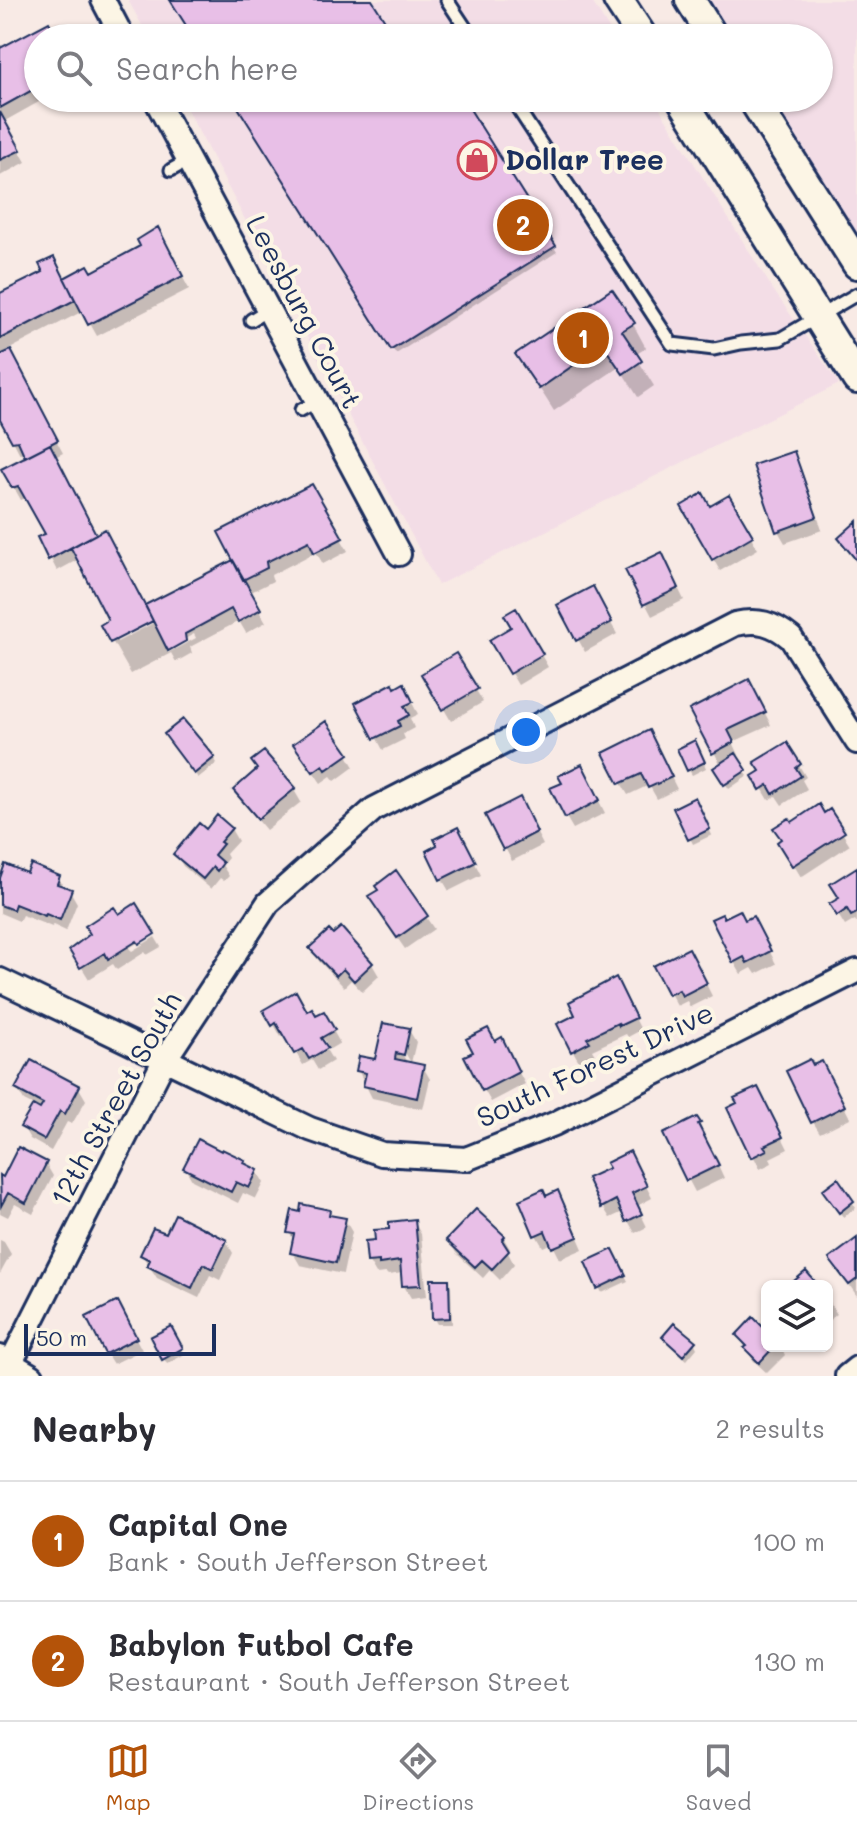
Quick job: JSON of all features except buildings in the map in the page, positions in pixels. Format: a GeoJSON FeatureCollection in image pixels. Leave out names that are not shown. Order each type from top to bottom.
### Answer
{"type":"FeatureCollection","features":[{"type":"Feature","properties":{"kind":"street"},"geometry":{"type":"LineString","coordinates":[[103,0],[116,24]]}},
{"type":"Feature","properties":{"kind":"street"},"geometry":{"type":"LineString","coordinates":[[618,0],[634,24]]}},
{"type":"Feature","properties":{"kind":"street"},"geometry":{"type":"LineString","coordinates":[[690,0],[705,24]]}},
{"type":"Feature","properties":{"kind":"street","name":"Leesburg Court"},"geometry":{"type":"LineString","coordinates":[[160,112],[180,165],[260,314],[399,554]]}},
{"type":"Feature","properties":{"kind":"street"},"geometry":{"type":"LineString","coordinates":[[690,112],[857,379]]}},
{"type":"Feature","properties":{"kind":"street"},"geometry":{"type":"LineString","coordinates":[[761,112],[857,264]]}},
{"type":"Feature","properties":{"kind":"street","name":"12th Street South"},"geometry":{"type":"LineString","coordinates":[[5,1365],[164,1061],[268,903],[374,809],[735,624],[750,621],[765,622],[780,628],[791,638],[857,742]]}},
{"type":"Feature","properties":{"kind":"street","name":"South Forest Drive"},"geometry":{"type":"LineString","coordinates":[[0,980],[310,1129],[382,1154],[466,1159],[554,1124],[857,971]]}},
{"type":"Feature","properties":{"kind":"street"},"geometry":{"type":"LineString","coordinates":[[5,1365],[32,1376]]}},
{"type":"Feature","properties":{"kind":"street"},"geometry":{"type":"LineString","coordinates":[[847,1376],[857,1368]]}},
{"type":"Feature","properties":{"kind":"lane"},"geometry":{"type":"LineString","coordinates":[[447,0],[463,24]]}},
{"type":"Feature","properties":{"kind":"lane"},"geometry":{"type":"LineString","coordinates":[[520,112],[672,344],[714,349],[780,339],[857,294]]}},
{"type":"Feature","properties":{"kind":"shaded area"},"geometry":{"type":"Polygon","coordinates":[[[128,0],[591,0],[606,24],[141,24],[128,0]]]}},
{"type":"Feature","properties":{"kind":"shaded area"},"geometry":{"type":"Polygon","coordinates":[[[697,0],[857,0],[857,248],[769,112],[833,112],[833,24],[713,24],[697,0]]]}},
{"type":"Feature","properties":{"kind":"shaded area"},"geometry":{"type":"Polygon","coordinates":[[[188,112],[662,112],[774,291],[839,384],[438,585],[188,112]]]}},
{"type":"Feature","properties":{"kind":"place","name":"Dollar Tree"},"geometry":{"type":"Point","coordinates":[477,160]}},
{"type":"Feature","properties":{"kind":"place","name":"Babylon Futbol Cafe"},"geometry":{"type":"Point","coordinates":[523,225]}},
{"type":"Feature","properties":{"kind":"place","name":"Capital One"},"geometry":{"type":"Point","coordinates":[583,338]}}]}
